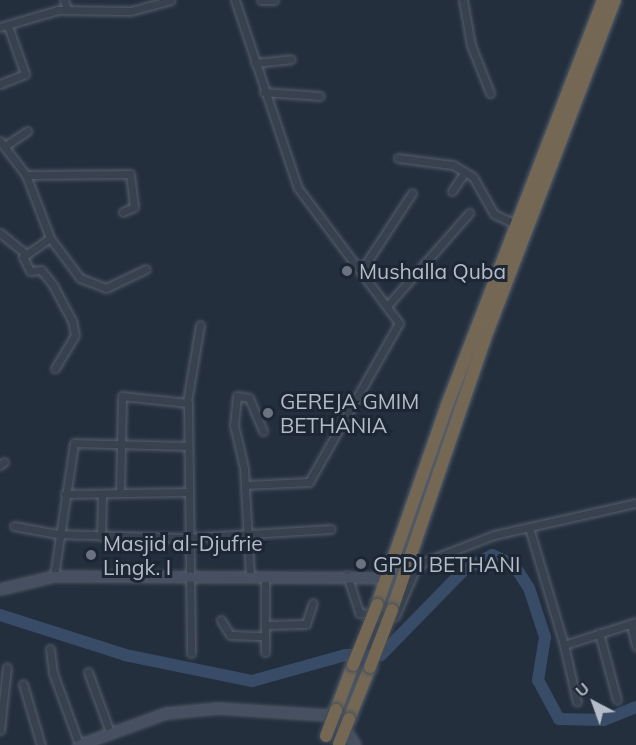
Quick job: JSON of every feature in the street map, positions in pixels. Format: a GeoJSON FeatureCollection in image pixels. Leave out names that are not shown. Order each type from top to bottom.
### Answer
{"type":"FeatureCollection","features":[{"type":"Feature","properties":{"kind":"highway"},"geometry":{"type":"LineString","coordinates":[[339,745],[392,610],[508,264],[518,225],[603,0]]}},
{"type":"Feature","properties":{"kind":"highway"},"geometry":{"type":"LineString","coordinates":[[324,740],[508,264],[615,0]]}},
{"type":"Feature","properties":{"kind":"street"},"geometry":{"type":"LineString","coordinates":[[64,0],[67,9]]}},
{"type":"Feature","properties":{"kind":"street"},"geometry":{"type":"LineString","coordinates":[[0,84],[26,74],[4,26],[67,9],[121,12],[169,0]]}},
{"type":"Feature","properties":{"kind":"street"},"geometry":{"type":"LineString","coordinates":[[235,0],[298,188],[326,233],[388,305],[399,328],[309,482],[245,485]]}},
{"type":"Feature","properties":{"kind":"street"},"geometry":{"type":"LineString","coordinates":[[261,0],[274,0]]}},
{"type":"Feature","properties":{"kind":"street"},"geometry":{"type":"LineString","coordinates":[[463,0],[471,45],[490,93]]}},
{"type":"Feature","properties":{"kind":"street"},"geometry":{"type":"LineString","coordinates":[[255,63],[291,59]]}},
{"type":"Feature","properties":{"kind":"street"},"geometry":{"type":"LineString","coordinates":[[264,92],[320,96]]}},
{"type":"Feature","properties":{"kind":"street"},"geometry":{"type":"LineString","coordinates":[[27,131],[2,143],[26,175],[50,238],[75,273],[93,286],[122,284],[146,270]]}},
{"type":"Feature","properties":{"kind":"street"},"geometry":{"type":"LineString","coordinates":[[398,158],[427,165],[447,162],[465,172],[478,183],[494,214],[518,225]]}},
{"type":"Feature","properties":{"kind":"street"},"geometry":{"type":"LineString","coordinates":[[452,191],[465,172]]}},
{"type":"Feature","properties":{"kind":"street"},"geometry":{"type":"LineString","coordinates":[[26,175],[130,174],[134,207],[123,212]]}},
{"type":"Feature","properties":{"kind":"street"},"geometry":{"type":"LineString","coordinates":[[361,271],[412,193]]}},
{"type":"Feature","properties":{"kind":"street"},"geometry":{"type":"LineString","coordinates":[[388,305],[469,213]]}},
{"type":"Feature","properties":{"kind":"street"},"geometry":{"type":"LineString","coordinates":[[0,233],[25,253],[28,268],[41,270],[72,320],[75,335],[55,368]]}},
{"type":"Feature","properties":{"kind":"street"},"geometry":{"type":"LineString","coordinates":[[25,253],[50,238]]}},
{"type":"Feature","properties":{"kind":"street"},"geometry":{"type":"LineString","coordinates":[[191,653],[193,579],[186,446],[187,402],[200,325]]}},
{"type":"Feature","properties":{"kind":"street"},"geometry":{"type":"LineString","coordinates":[[120,494],[124,394],[187,402]]}},
{"type":"Feature","properties":{"kind":"street"},"geometry":{"type":"LineString","coordinates":[[250,576],[245,485],[234,425],[237,396],[250,398],[263,431]]}},
{"type":"Feature","properties":{"kind":"street"},"geometry":{"type":"LineString","coordinates":[[54,576],[57,534],[74,443],[186,446]]}},
{"type":"Feature","properties":{"kind":"street"},"geometry":{"type":"LineString","coordinates":[[65,494],[189,492]]}},
{"type":"Feature","properties":{"kind":"street"},"geometry":{"type":"LineString","coordinates":[[101,536],[102,494]]}},
{"type":"Feature","properties":{"kind":"street"},"geometry":{"type":"LineString","coordinates":[[347,575],[359,613],[394,616],[419,565],[494,535],[530,531],[636,503]]}},
{"type":"Feature","properties":{"kind":"street"},"geometry":{"type":"LineString","coordinates":[[14,526],[57,534],[101,536],[190,536],[249,531],[331,529]]}},
{"type":"Feature","properties":{"kind":"street"},"geometry":{"type":"LineString","coordinates":[[530,531],[564,645],[577,702]]}},
{"type":"Feature","properties":{"kind":"street"},"geometry":{"type":"LineString","coordinates":[[408,559],[447,554]]}},
{"type":"Feature","properties":{"kind":"street"},"geometry":{"type":"LineString","coordinates":[[0,589],[54,576],[193,579],[347,575],[387,578]]}},
{"type":"Feature","properties":{"kind":"street"},"geometry":{"type":"LineString","coordinates":[[265,652],[266,577]]}},
{"type":"Feature","properties":{"kind":"street"},"geometry":{"type":"LineString","coordinates":[[266,625],[306,624],[313,603]]}},
{"type":"Feature","properties":{"kind":"street"},"geometry":{"type":"LineString","coordinates":[[221,620],[230,634],[265,636]]}},
{"type":"Feature","properties":{"kind":"street"},"geometry":{"type":"LineString","coordinates":[[564,645],[633,623],[636,646]]}},
{"type":"Feature","properties":{"kind":"street"},"geometry":{"type":"LineString","coordinates":[[599,633],[617,700]]}},
{"type":"Feature","properties":{"kind":"street"},"geometry":{"type":"LineString","coordinates":[[50,649],[53,673],[78,745],[110,732],[182,709],[256,709],[336,718],[356,745]]}},
{"type":"Feature","properties":{"kind":"street"},"geometry":{"type":"LineString","coordinates":[[0,730],[7,667]]}},
{"type":"Feature","properties":{"kind":"street"},"geometry":{"type":"LineString","coordinates":[[88,672],[110,732]]}},
{"type":"Feature","properties":{"kind":"street"},"geometry":{"type":"LineString","coordinates":[[22,684],[41,745]]}},
{"type":"Feature","properties":{"kind":"waterway"},"geometry":{"type":"LineString","coordinates":[[0,615],[125,655],[252,681],[345,655],[381,655],[464,570],[492,555],[514,565],[529,588],[545,637],[538,680],[559,719],[604,720],[636,707]]}},
{"type":"Feature","properties":{"kind":"place","name":"Mushalla Quba"},"geometry":{"type":"Point","coordinates":[347,271]}},
{"type":"Feature","properties":{"kind":"place","name":"GEREJA GMIM BETHANIA"},"geometry":{"type":"Point","coordinates":[268,413]}},
{"type":"Feature","properties":{"kind":"place","name":"Masjid al-Djufrie Lingk. I"},"geometry":{"type":"Point","coordinates":[91,555]}},
{"type":"Feature","properties":{"kind":"place","name":"GPDI BETHANI"},"geometry":{"type":"Point","coordinates":[361,564]}}]}
